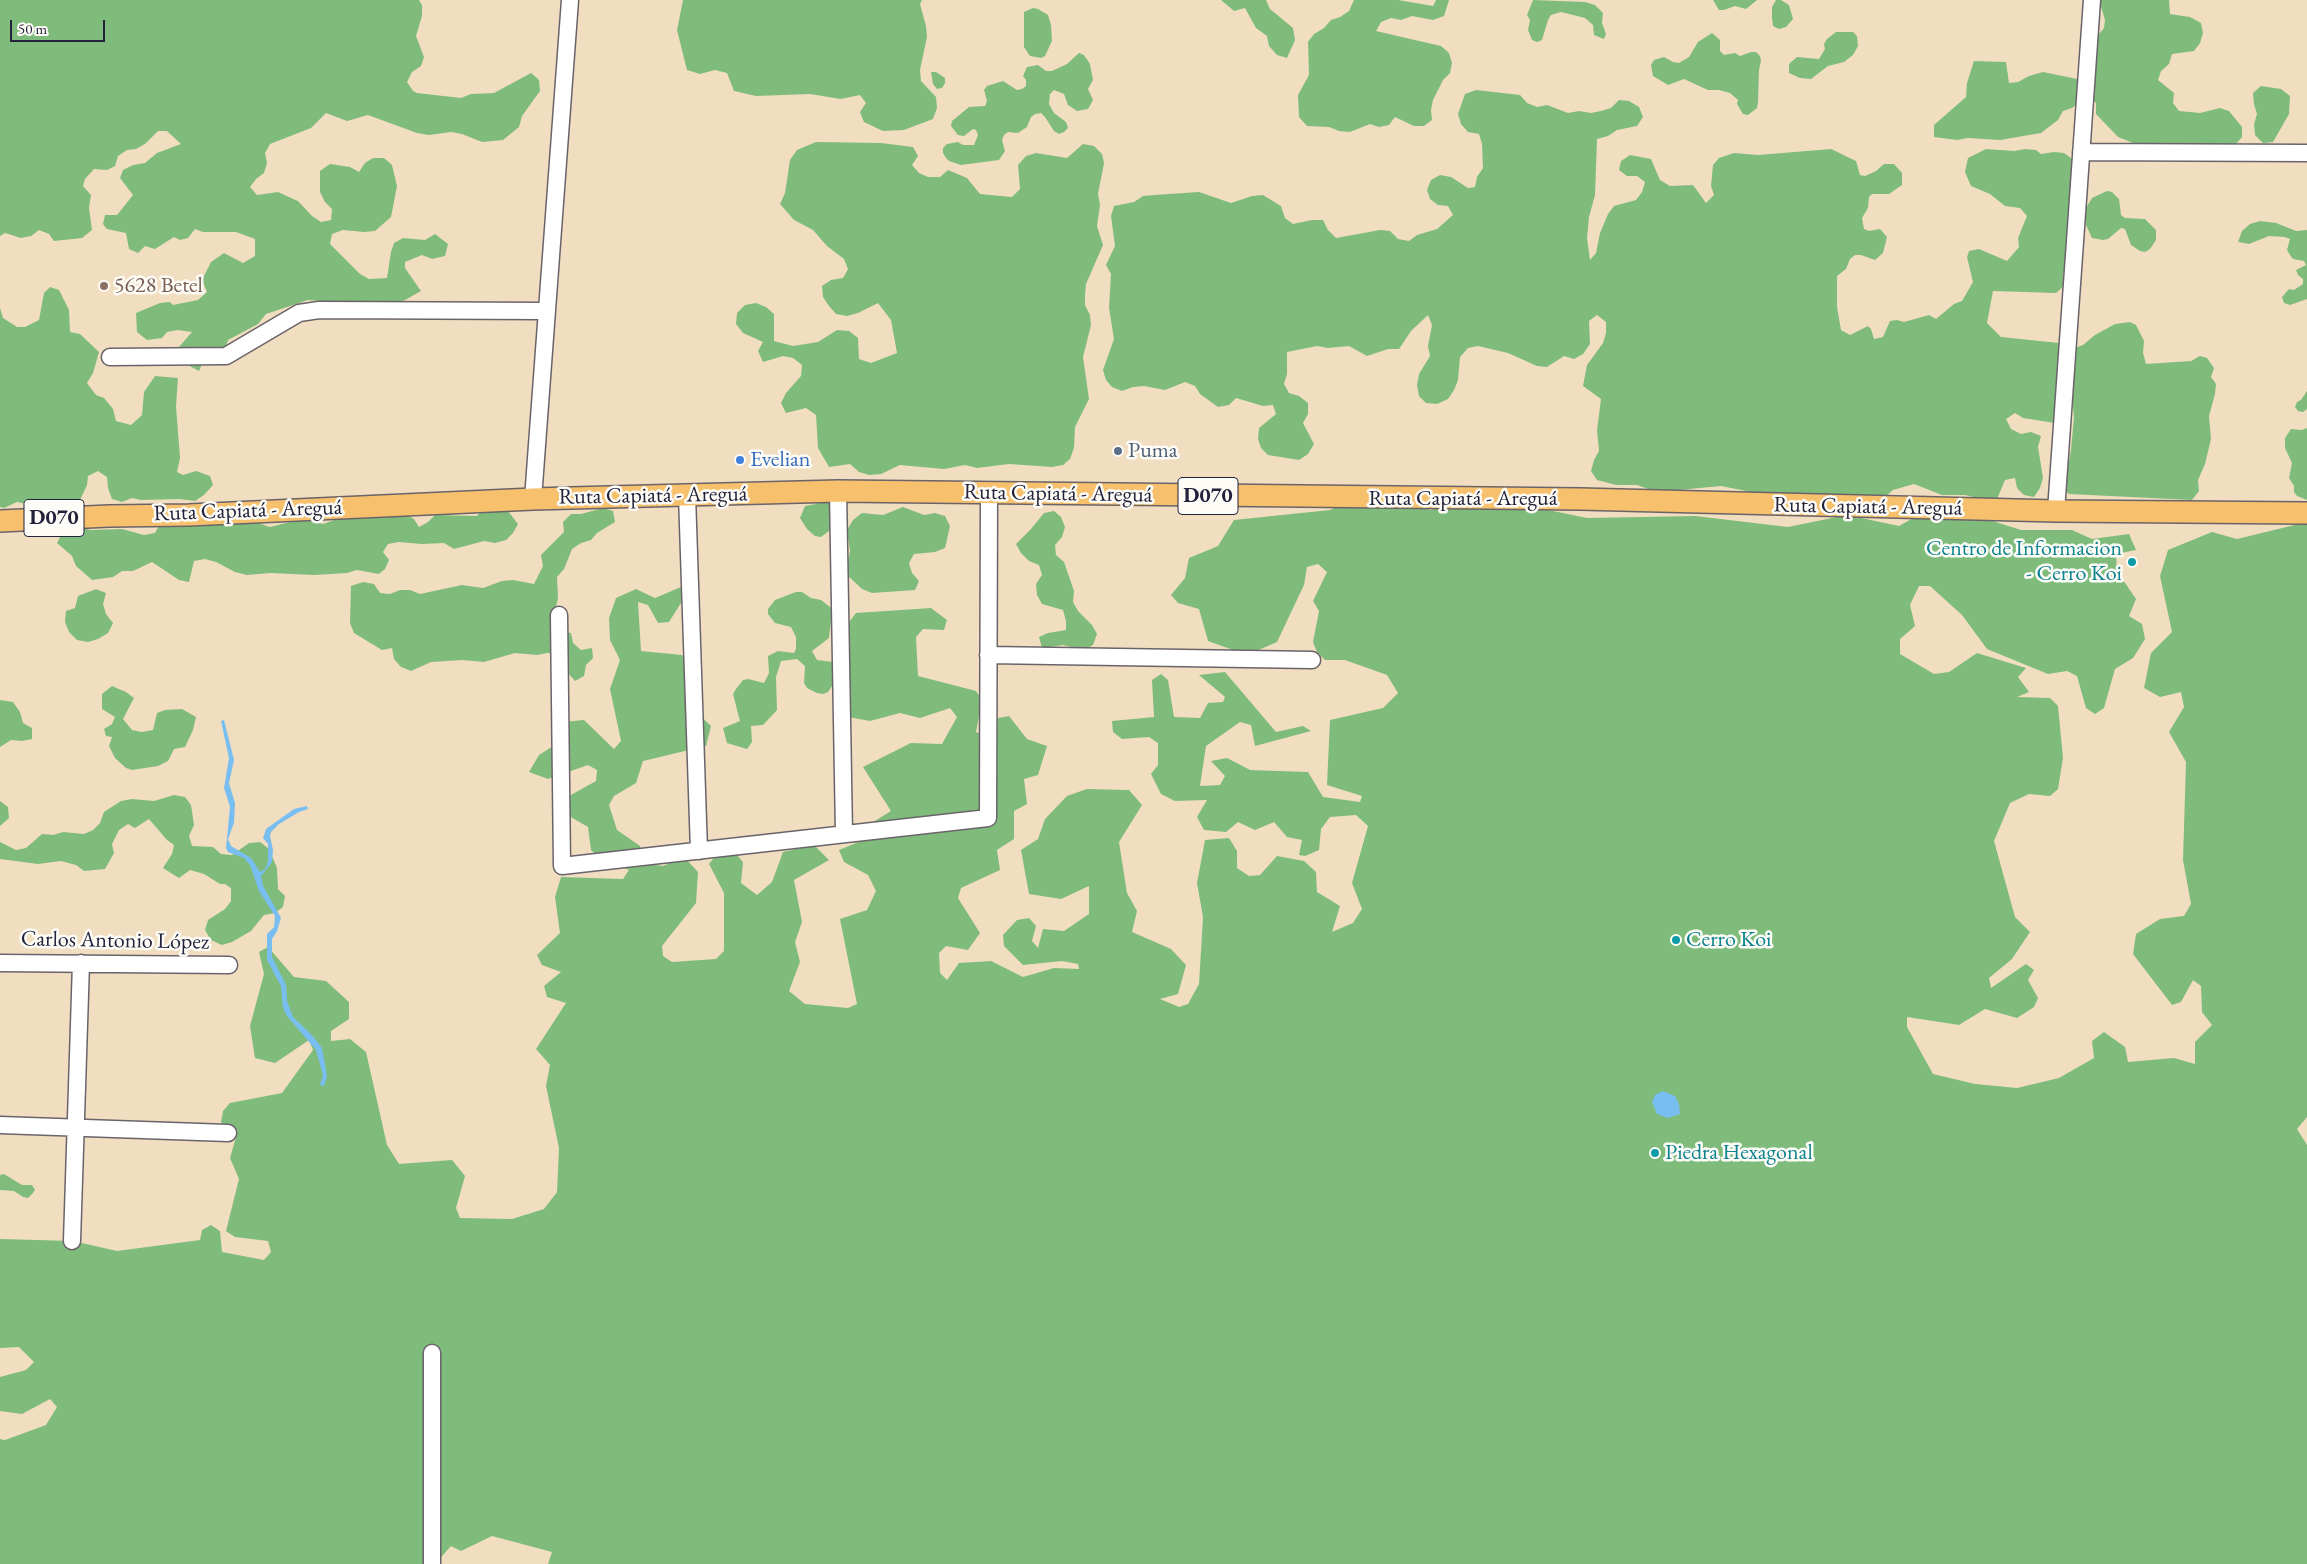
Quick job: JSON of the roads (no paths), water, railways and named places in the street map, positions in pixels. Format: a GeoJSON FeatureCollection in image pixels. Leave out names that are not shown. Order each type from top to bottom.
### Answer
{"type":"FeatureCollection","features":[{"type":"Feature","properties":{"kind":"main road","name":"Ruta Capiatá - Areguá"},"geometry":{"type":"LineString","coordinates":[[0,521],[109,516],[189,515],[532,499],[838,491],[1580,499],[2056,511],[2307,513]]}},
{"type":"Feature","properties":{"kind":"street"},"geometry":{"type":"LineString","coordinates":[[532,499],[570,0]]}},
{"type":"Feature","properties":{"kind":"street"},"geometry":{"type":"LineString","coordinates":[[2056,511],[2092,0]]}},
{"type":"Feature","properties":{"kind":"street"},"geometry":{"type":"LineString","coordinates":[[2081,152],[2307,153]]}},
{"type":"Feature","properties":{"kind":"street"},"geometry":{"type":"LineString","coordinates":[[110,357],[226,356],[299,312],[319,310],[546,311]]}},
{"type":"Feature","properties":{"kind":"street"},"geometry":{"type":"LineString","coordinates":[[838,491],[844,834]]}},
{"type":"Feature","properties":{"kind":"street"},"geometry":{"type":"LineString","coordinates":[[559,614],[562,866],[988,818],[989,493]]}},
{"type":"Feature","properties":{"kind":"street"},"geometry":{"type":"LineString","coordinates":[[687,495],[699,851]]}},
{"type":"Feature","properties":{"kind":"street"},"geometry":{"type":"LineString","coordinates":[[988,655],[1312,660]]}},
{"type":"Feature","properties":{"kind":"street","name":"Carlos Antonio López"},"geometry":{"type":"LineString","coordinates":[[0,962],[229,965]]}},
{"type":"Feature","properties":{"kind":"street"},"geometry":{"type":"LineString","coordinates":[[72,1241],[81,964]]}},
{"type":"Feature","properties":{"kind":"street"},"geometry":{"type":"LineString","coordinates":[[0,1125],[228,1133]]}},
{"type":"Feature","properties":{"kind":"street"},"geometry":{"type":"LineString","coordinates":[[432,1353],[432,1564]]}},
{"type":"Feature","properties":{"kind":"water"},"geometry":{"type":"Polygon","coordinates":[[[224,720],[234,760],[229,783],[235,803],[234,823],[228,839],[231,846],[251,858],[260,872],[265,869],[268,862],[268,844],[263,838],[266,829],[294,809],[307,806],[308,809],[279,824],[271,832],[272,862],[261,876],[263,886],[281,918],[272,939],[272,957],[286,985],[287,1001],[293,1017],[312,1035],[322,1048],[327,1076],[324,1086],[320,1085],[323,1075],[316,1050],[287,1016],[283,1008],[281,986],[267,960],[267,934],[274,927],[275,916],[259,891],[250,865],[244,858],[228,852],[226,848],[230,807],[224,788],[229,758],[221,721],[224,720]]]}},
{"type":"Feature","properties":{"kind":"water"},"geometry":{"type":"Polygon","coordinates":[[[1663,1091],[1675,1096],[1679,1104],[1680,1114],[1668,1118],[1657,1114],[1652,1102],[1655,1095],[1663,1091]]]}},
{"type":"Feature","properties":{"kind":"place","name":"5628 Betel"},"geometry":{"type":"Point","coordinates":[104,286]}},
{"type":"Feature","properties":{"kind":"place","name":"Puma"},"geometry":{"type":"Point","coordinates":[1118,451]}},
{"type":"Feature","properties":{"kind":"place","name":"Evelian"},"geometry":{"type":"Point","coordinates":[740,460]}},
{"type":"Feature","properties":{"kind":"place","name":"Centro de Informacion - Cerro Koi"},"geometry":{"type":"Point","coordinates":[2132,562]}},
{"type":"Feature","properties":{"kind":"place","name":"Cerro Koi"},"geometry":{"type":"Point","coordinates":[1676,940]}},
{"type":"Feature","properties":{"kind":"place","name":"Piedra Hexagonal"},"geometry":{"type":"Point","coordinates":[1655,1153]}}]}
